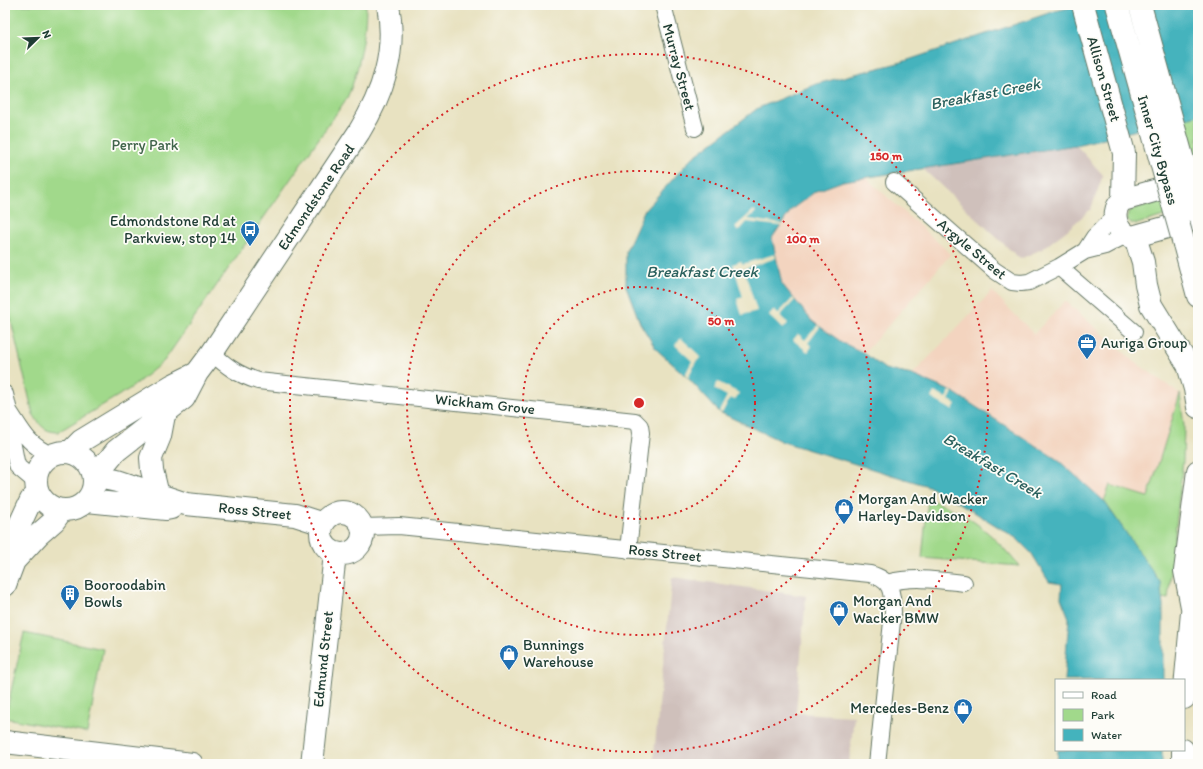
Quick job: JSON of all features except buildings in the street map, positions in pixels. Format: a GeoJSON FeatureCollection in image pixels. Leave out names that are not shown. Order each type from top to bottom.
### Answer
{"type":"FeatureCollection","features":[{"type":"Feature","properties":{"kind":"main road","name":"Edmondstone Road"},"geometry":{"type":"LineString","coordinates":[[93,474],[108,461],[116,451],[184,398],[197,373],[212,353],[359,132],[377,101],[389,56],[390,24],[388,5]]}},
{"type":"Feature","properties":{"kind":"main road","name":"Allison Street"},"geometry":{"type":"LineString","coordinates":[[1083,5],[1124,153],[1135,170],[1156,190]]}},
{"type":"Feature","properties":{"kind":"main road","name":"Inner City Bypass"},"geometry":{"type":"LineString","coordinates":[[1117,5],[1198,296]]}},
{"type":"Feature","properties":{"kind":"main road","name":"Inner City Bypass"},"geometry":{"type":"LineString","coordinates":[[1140,5],[1198,214]]}},
{"type":"Feature","properties":{"kind":"main road","name":"Allison Street"},"geometry":{"type":"LineString","coordinates":[[1119,208],[1124,153]]}},
{"type":"Feature","properties":{"kind":"main road"},"geometry":{"type":"LineString","coordinates":[[1198,178],[1156,190],[1119,208],[1120,229],[1130,236],[1143,262],[1146,285],[1151,305],[1188,365],[1195,389],[1198,407]]}},
{"type":"Feature","properties":{"kind":"main road"},"geometry":{"type":"LineString","coordinates":[[1130,236],[1198,218]]}},
{"type":"Feature","properties":{"kind":"main road","name":"Edmondstone Road"},"geometry":{"type":"LineString","coordinates":[[60,454],[173,385],[197,373]]}},
{"type":"Feature","properties":{"kind":"main road"},"geometry":{"type":"LineString","coordinates":[[158,495],[152,470],[151,458],[160,436],[164,415]]}},
{"type":"Feature","properties":{"kind":"main road"},"geometry":{"type":"LineString","coordinates":[[5,585],[14,561],[14,537],[37,488],[40,466],[60,454],[84,458],[93,474],[94,485],[87,501],[80,507],[71,510],[62,510],[52,507],[44,502],[37,488]]}},
{"type":"Feature","properties":{"kind":"main road"},"geometry":{"type":"LineString","coordinates":[[1192,606],[1185,570],[1198,471]]}},
{"type":"Feature","properties":{"kind":"main road","name":"Ross Street"},"geometry":{"type":"LineString","coordinates":[[93,474],[186,504],[295,515],[323,524]]}},
{"type":"Feature","properties":{"kind":"main road","name":"Ross Street"},"geometry":{"type":"LineString","coordinates":[[87,501],[166,509],[186,504]]}},
{"type":"Feature","properties":{"kind":"main road"},"geometry":{"type":"LineString","coordinates":[[14,561],[38,535],[54,521],[62,510]]}},
{"type":"Feature","properties":{"kind":"main road"},"geometry":{"type":"LineString","coordinates":[[340,512],[354,515],[363,527],[362,540],[355,551],[349,554],[336,554],[329,550],[321,538],[323,524],[327,518],[340,512]]}},
{"type":"Feature","properties":{"kind":"main road","name":"Edmund Street"},"geometry":{"type":"LineString","coordinates":[[312,764],[336,554]]}},
{"type":"Feature","properties":{"kind":"main road"},"geometry":{"type":"LineString","coordinates":[[1185,686],[1192,606],[1198,568]]}},
{"type":"Feature","properties":{"kind":"main road"},"geometry":{"type":"LineString","coordinates":[[5,742],[114,760],[192,764]]}},
{"type":"Feature","properties":{"kind":"main road"},"geometry":{"type":"LineString","coordinates":[[1183,751],[1183,764]]}},
{"type":"Feature","properties":{"kind":"street","name":"Murray Street"},"geometry":{"type":"LineString","coordinates":[[663,5],[695,128]]}},
{"type":"Feature","properties":{"kind":"street","name":"Argyle Street"},"geometry":{"type":"LineString","coordinates":[[894,182],[1004,278],[1012,282],[1029,282],[1059,267],[1085,251],[1105,246],[1130,236]]}},
{"type":"Feature","properties":{"kind":"street","name":"Argyle Street"},"geometry":{"type":"LineString","coordinates":[[1085,251],[1094,237],[1119,208]]}},
{"type":"Feature","properties":{"kind":"street"},"geometry":{"type":"LineString","coordinates":[[1059,267],[1134,332]]}},
{"type":"Feature","properties":{"kind":"street","name":"Wickham Grove"},"geometry":{"type":"LineString","coordinates":[[212,353],[228,368],[243,377],[258,381],[635,420],[640,426],[641,433],[628,550]]}},
{"type":"Feature","properties":{"kind":"street"},"geometry":{"type":"LineString","coordinates":[[5,394],[9,411],[10,430],[18,467],[37,488]]}},
{"type":"Feature","properties":{"kind":"street"},"geometry":{"type":"LineString","coordinates":[[9,411],[30,442],[37,448],[60,454]]}},
{"type":"Feature","properties":{"kind":"street","name":"Ross Street"},"geometry":{"type":"LineString","coordinates":[[363,527],[399,526],[870,574],[880,577],[887,582]]}},
{"type":"Feature","properties":{"kind":"street"},"geometry":{"type":"LineString","coordinates":[[877,764],[893,612],[892,595],[887,582],[901,579],[921,578],[964,583]]}},
{"type":"Feature","properties":{"kind":"shaded area"},"geometry":{"type":"Polygon","coordinates":[[[1076,145],[1103,175],[1091,209],[1066,231],[1042,249],[1020,259],[922,168],[1076,145]]]}},
{"type":"Feature","properties":{"kind":"shaded area"},"geometry":{"type":"Polygon","coordinates":[[[865,177],[951,254],[864,353],[843,343],[812,321],[793,298],[782,284],[772,238],[792,209],[816,191],[843,181],[865,177]]]}},
{"type":"Feature","properties":{"kind":"shaded area"},"geometry":{"type":"Polygon","coordinates":[[[992,291],[1034,334],[1065,301],[1135,362],[1180,394],[1148,497],[1110,485],[1104,501],[1058,460],[953,392],[912,375],[992,291]]]}},
{"type":"Feature","properties":{"kind":"shaded area"},"geometry":{"type":"Polygon","coordinates":[[[672,577],[806,596],[796,713],[854,716],[849,764],[653,764],[672,577]]]}},
{"type":"Feature","properties":{"kind":"green space","name":"Perry Park"},"geometry":{"type":"Polygon","coordinates":[[[5,5],[366,5],[365,28],[361,53],[355,77],[347,98],[164,361],[131,388],[58,432],[49,431],[43,427],[33,414],[5,295],[5,5]]]}},
{"type":"Feature","properties":{"kind":"green space"},"geometry":{"type":"Polygon","coordinates":[[[1198,115],[1198,161],[1190,163],[1179,118],[1198,115]]]}},
{"type":"Feature","properties":{"kind":"green space"},"geometry":{"type":"Polygon","coordinates":[[[1198,190],[1198,206],[1137,224],[1131,224],[1127,220],[1128,212],[1133,209],[1198,190]]]}},
{"type":"Feature","properties":{"kind":"green space"},"geometry":{"type":"Polygon","coordinates":[[[1180,394],[1184,426],[1183,461],[1168,599],[1162,598],[1160,582],[1104,501],[1110,485],[1148,497],[1180,394]]]}},
{"type":"Feature","properties":{"kind":"green space"},"geometry":{"type":"Polygon","coordinates":[[[928,499],[956,511],[979,525],[999,543],[1019,566],[922,558],[928,499]]]}},
{"type":"Feature","properties":{"kind":"green space"},"geometry":{"type":"Polygon","coordinates":[[[24,633],[103,649],[87,733],[5,718],[24,633]]]}},
{"type":"Feature","properties":{"kind":"water","name":"Breakfast Creek"},"geometry":{"type":"Polygon","coordinates":[[[1081,5],[1198,5],[1198,115],[1076,145],[843,181],[816,191],[792,209],[772,238],[782,284],[812,321],[843,343],[864,353],[885,369],[912,375],[953,392],[1058,460],[1104,501],[1160,582],[1163,606],[1163,679],[1064,679],[1069,618],[1061,598],[1062,584],[1049,582],[1032,554],[1016,538],[953,499],[928,486],[783,442],[719,412],[688,378],[656,349],[640,323],[626,286],[626,251],[644,211],[692,158],[758,108],[816,84],[902,62],[1055,11],[1081,5]]]}},
{"type":"Feature","properties":{"kind":"water"},"geometry":{"type":"Polygon","coordinates":[[[1058,751],[1162,751],[1162,764],[1057,764],[1058,751]]]}},
{"type":"Feature","properties":{"kind":"pier"},"geometry":{"type":"Polygon","coordinates":[[[754,210],[756,212],[748,219],[782,224],[781,226],[747,222],[738,232],[735,227],[754,210]]]}},
{"type":"Feature","properties":{"kind":"pier"},"geometry":{"type":"Polygon","coordinates":[[[775,254],[776,258],[744,269],[757,311],[742,315],[737,299],[743,297],[733,264],[741,261],[743,264],[775,254]]]}},
{"type":"Feature","properties":{"kind":"pier"},"geometry":{"type":"Polygon","coordinates":[[[793,298],[795,300],[780,316],[788,323],[783,329],[769,316],[774,310],[778,314],[793,298]]]}},
{"type":"Feature","properties":{"kind":"pier"},"geometry":{"type":"Polygon","coordinates":[[[818,325],[820,327],[808,343],[812,346],[808,352],[793,340],[798,334],[805,340],[818,325]]]}},
{"type":"Feature","properties":{"kind":"pier"},"geometry":{"type":"Polygon","coordinates":[[[681,338],[701,357],[695,363],[688,378],[685,375],[692,361],[675,345],[681,338]]]}},
{"type":"Feature","properties":{"kind":"pier"},"geometry":{"type":"Polygon","coordinates":[[[718,382],[739,393],[735,400],[730,398],[722,413],[719,412],[727,396],[714,389],[718,382]]]}},
{"type":"Feature","properties":{"kind":"pier"},"geometry":{"type":"Polygon","coordinates":[[[950,391],[953,392],[949,400],[956,404],[952,410],[931,398],[934,392],[946,398],[950,391]]]}},
{"type":"Feature","properties":{"kind":"place","name":"Edmondstone Rd at Parkview, stop 14"},"geometry":{"type":"Point","coordinates":[250,247]}},
{"type":"Feature","properties":{"kind":"place","name":"Auriga Group"},"geometry":{"type":"Point","coordinates":[1087,360]}},
{"type":"Feature","properties":{"kind":"place","name":"Morgan And Wacker Harley-Davidson"},"geometry":{"type":"Point","coordinates":[844,525]}},
{"type":"Feature","properties":{"kind":"place","name":"Booroodabin Bowls"},"geometry":{"type":"Point","coordinates":[70,611]}},
{"type":"Feature","properties":{"kind":"place","name":"Morgan And Wacker BMW"},"geometry":{"type":"Point","coordinates":[839,627]}},
{"type":"Feature","properties":{"kind":"place","name":"Bunnings Warehouse"},"geometry":{"type":"Point","coordinates":[509,671]}},
{"type":"Feature","properties":{"kind":"place","name":"Mercedes-Benz"},"geometry":{"type":"Point","coordinates":[963,725]}}]}
